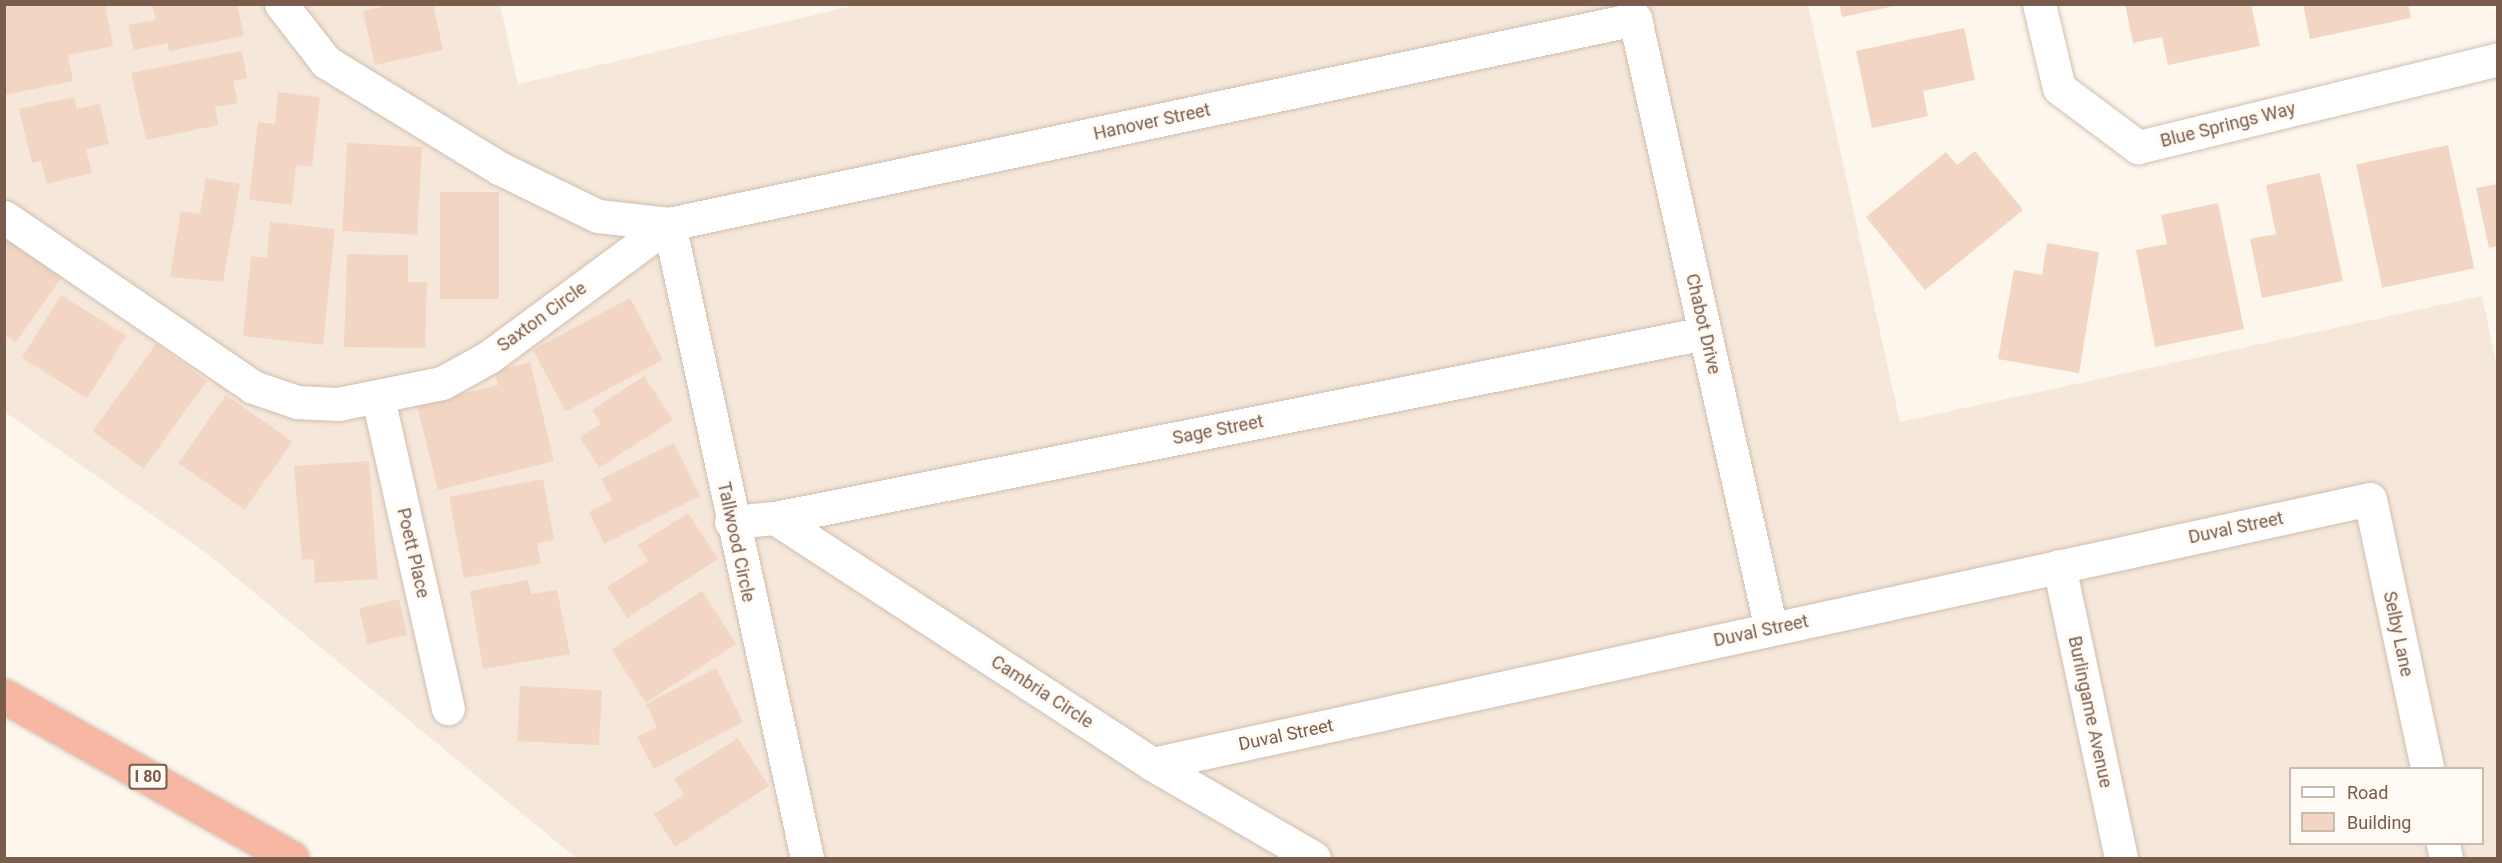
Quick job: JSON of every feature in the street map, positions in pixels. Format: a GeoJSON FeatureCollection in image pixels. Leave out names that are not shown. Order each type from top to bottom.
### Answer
{"type":"FeatureCollection","features":[{"type":"Feature","properties":{"kind":"highway","name":"I 80"},"geometry":{"type":"LineString","coordinates":[[4,696],[291,858]]}},
{"type":"Feature","properties":{"kind":"street"},"geometry":{"type":"LineString","coordinates":[[281,4],[326,62],[499,168],[598,216],[669,224]]}},
{"type":"Feature","properties":{"kind":"street","name":"Blue Springs Way"},"geometry":{"type":"LineString","coordinates":[[2039,4],[2059,88],[2138,147],[2498,59]]}},
{"type":"Feature","properties":{"kind":"street","name":"Hanover Street"},"geometry":{"type":"LineString","coordinates":[[669,224],[1635,19]]}},
{"type":"Feature","properties":{"kind":"street","name":"Chabot Drive"},"geometry":{"type":"LineString","coordinates":[[1635,19],[1771,629]]}},
{"type":"Feature","properties":{"kind":"street","name":"Saxton Circle"},"geometry":{"type":"LineString","coordinates":[[4,218],[254,387],[297,402],[338,404],[378,398],[442,383],[489,357],[669,224]]}},
{"type":"Feature","properties":{"kind":"street","name":"Tallwood Circle"},"geometry":{"type":"LineString","coordinates":[[669,224],[731,522],[807,858]]}},
{"type":"Feature","properties":{"kind":"street","name":"Sage Street"},"geometry":{"type":"LineString","coordinates":[[731,522],[775,518],[1705,333]]}},
{"type":"Feature","properties":{"kind":"street","name":"Poett Place"},"geometry":{"type":"LineString","coordinates":[[378,398],[448,708]]}},
{"type":"Feature","properties":{"kind":"street","name":"Duval Street"},"geometry":{"type":"LineString","coordinates":[[1152,764],[2370,499]]}},
{"type":"Feature","properties":{"kind":"street","name":"Selby Lane"},"geometry":{"type":"LineString","coordinates":[[2370,499],[2427,767]]}},
{"type":"Feature","properties":{"kind":"street","name":"Cambria Circle"},"geometry":{"type":"LineString","coordinates":[[775,518],[1152,764],[1314,858]]}},
{"type":"Feature","properties":{"kind":"street","name":"Burlingame Avenue"},"geometry":{"type":"LineString","coordinates":[[2059,566],[2121,858]]}},
{"type":"Feature","properties":{"kind":"shaded area"},"geometry":{"type":"Polygon","coordinates":[[[5,5],[500,5],[518,84],[857,5],[1808,5],[1900,422],[2482,296],[2498,372],[2497,858],[576,858],[205,552],[5,412],[5,5]]]}},
{"type":"Feature","properties":{"kind":"building"},"geometry":{"type":"Polygon","coordinates":[[[15,4],[105,4],[113,46],[68,55],[73,81],[4,95],[4,7],[15,4]]]}},
{"type":"Feature","properties":{"kind":"building"},"geometry":{"type":"Polygon","coordinates":[[[152,4],[237,4],[244,36],[169,51],[168,43],[134,50],[128,25],[156,20],[152,4]]]}},
{"type":"Feature","properties":{"kind":"building"},"geometry":{"type":"Polygon","coordinates":[[[395,4],[433,4],[443,50],[375,65],[363,11],[395,4]]]}},
{"type":"Feature","properties":{"kind":"building"},"geometry":{"type":"Polygon","coordinates":[[[1839,4],[1894,4],[1894,6],[1842,17],[1839,4]]]}},
{"type":"Feature","properties":{"kind":"building"},"geometry":{"type":"Polygon","coordinates":[[[2125,4],[2251,4],[2260,46],[2168,65],[2162,37],[2133,43],[2125,4]]]}},
{"type":"Feature","properties":{"kind":"building"},"geometry":{"type":"Polygon","coordinates":[[[2303,4],[2408,4],[2411,18],[2310,39],[2303,4]]]}},
{"type":"Feature","properties":{"kind":"building"},"geometry":{"type":"Polygon","coordinates":[[[1964,28],[1975,80],[1923,91],[1928,116],[1872,128],[1856,51],[1964,28]]]}},
{"type":"Feature","properties":{"kind":"building"},"geometry":{"type":"Polygon","coordinates":[[[242,51],[247,78],[233,81],[238,103],[215,107],[218,125],[146,140],[131,73],[242,51]]]}},
{"type":"Feature","properties":{"kind":"building"},"geometry":{"type":"Polygon","coordinates":[[[278,92],[320,97],[312,167],[296,165],[292,205],[249,200],[258,122],[275,124],[278,92]]]}},
{"type":"Feature","properties":{"kind":"building"},"geometry":{"type":"Polygon","coordinates":[[[74,97],[77,109],[100,104],[109,144],[86,149],[92,173],[47,184],[41,161],[32,163],[19,109],[74,97]]]}},
{"type":"Feature","properties":{"kind":"building"},"geometry":{"type":"Polygon","coordinates":[[[347,143],[422,147],[417,235],[342,231],[347,143]]]}},
{"type":"Feature","properties":{"kind":"building"},"geometry":{"type":"Polygon","coordinates":[[[2448,145],[2474,268],[2382,288],[2356,165],[2448,145]]]}},
{"type":"Feature","properties":{"kind":"building"},"geometry":{"type":"Polygon","coordinates":[[[1975,151],[2023,210],[1925,290],[1866,217],[1946,152],[1957,165],[1975,151]]]}},
{"type":"Feature","properties":{"kind":"building"},"geometry":{"type":"Polygon","coordinates":[[[2320,173],[2343,281],[2262,298],[2250,239],[2276,234],[2266,185],[2320,173]]]}},
{"type":"Feature","properties":{"kind":"building"},"geometry":{"type":"Polygon","coordinates":[[[206,178],[240,184],[223,282],[170,277],[181,211],[200,214],[206,178]]]}},
{"type":"Feature","properties":{"kind":"building"},"geometry":{"type":"Polygon","coordinates":[[[2498,184],[2498,246],[2489,248],[2476,188],[2498,184]]]}},
{"type":"Feature","properties":{"kind":"building"},"geometry":{"type":"Polygon","coordinates":[[[440,192],[499,192],[499,299],[440,299],[440,192]]]}},
{"type":"Feature","properties":{"kind":"building"},"geometry":{"type":"Polygon","coordinates":[[[2218,203],[2244,329],[2155,347],[2136,250],[2167,244],[2161,215],[2218,203]]]}},
{"type":"Feature","properties":{"kind":"building"},"geometry":{"type":"Polygon","coordinates":[[[270,222],[335,229],[323,345],[243,336],[251,256],[267,258],[270,222]]]}},
{"type":"Feature","properties":{"kind":"building"},"geometry":{"type":"Polygon","coordinates":[[[4,236],[62,277],[16,342],[4,335],[4,236]]]}},
{"type":"Feature","properties":{"kind":"building"},"geometry":{"type":"Polygon","coordinates":[[[2047,243],[2099,252],[2079,373],[1998,359],[2014,270],[2042,275],[2047,243]]]}},
{"type":"Feature","properties":{"kind":"building"},"geometry":{"type":"Polygon","coordinates":[[[347,254],[408,255],[408,282],[427,282],[425,348],[344,347],[347,254]]]}},
{"type":"Feature","properties":{"kind":"building"},"geometry":{"type":"Polygon","coordinates":[[[61,295],[126,336],[87,399],[22,358],[61,295]]]}},
{"type":"Feature","properties":{"kind":"building"},"geometry":{"type":"Polygon","coordinates":[[[630,298],[663,360],[566,411],[533,350],[630,298]]]}},
{"type":"Feature","properties":{"kind":"building"},"geometry":{"type":"Polygon","coordinates":[[[156,344],[207,381],[143,468],[93,431],[156,344]]]}},
{"type":"Feature","properties":{"kind":"building"},"geometry":{"type":"Polygon","coordinates":[[[530,362],[554,461],[438,490],[417,405],[498,385],[495,371],[530,362]]]}},
{"type":"Feature","properties":{"kind":"building"},"geometry":{"type":"Polygon","coordinates":[[[644,376],[673,420],[599,468],[580,437],[601,424],[592,410],[644,376]]]}},
{"type":"Feature","properties":{"kind":"building"},"geometry":{"type":"Polygon","coordinates":[[[226,395],[292,441],[245,509],[178,463],[226,395]]]}},
{"type":"Feature","properties":{"kind":"building"},"geometry":{"type":"Polygon","coordinates":[[[674,443],[700,496],[604,544],[589,512],[612,500],[601,479],[674,443]]]}},
{"type":"Feature","properties":{"kind":"building"},"geometry":{"type":"Polygon","coordinates":[[[369,461],[378,579],[315,583],[314,559],[302,560],[294,466],[369,461]]]}},
{"type":"Feature","properties":{"kind":"building"},"geometry":{"type":"Polygon","coordinates":[[[543,479],[554,540],[537,543],[541,564],[464,578],[449,497],[543,479]]]}},
{"type":"Feature","properties":{"kind":"building"},"geometry":{"type":"Polygon","coordinates":[[[688,513],[718,559],[627,618],[607,587],[648,561],[638,545],[688,513]]]}},
{"type":"Feature","properties":{"kind":"building"},"geometry":{"type":"Polygon","coordinates":[[[528,580],[531,594],[557,590],[570,654],[483,669],[470,591],[528,580]]]}},
{"type":"Feature","properties":{"kind":"building"},"geometry":{"type":"Polygon","coordinates":[[[702,591],[736,644],[646,703],[611,650],[702,591]]]}},
{"type":"Feature","properties":{"kind":"building"},"geometry":{"type":"Polygon","coordinates":[[[399,599],[407,635],[367,644],[359,608],[399,599]]]}},
{"type":"Feature","properties":{"kind":"building"},"geometry":{"type":"Polygon","coordinates":[[[716,668],[743,722],[654,769],[637,737],[657,727],[646,704],[716,668]]]}},
{"type":"Feature","properties":{"kind":"building"},"geometry":{"type":"Polygon","coordinates":[[[520,686],[602,690],[599,745],[517,741],[520,686]]]}},
{"type":"Feature","properties":{"kind":"building"},"geometry":{"type":"Polygon","coordinates":[[[738,738],[769,786],[675,847],[654,814],[684,795],[674,779],[738,738]]]}}]}
